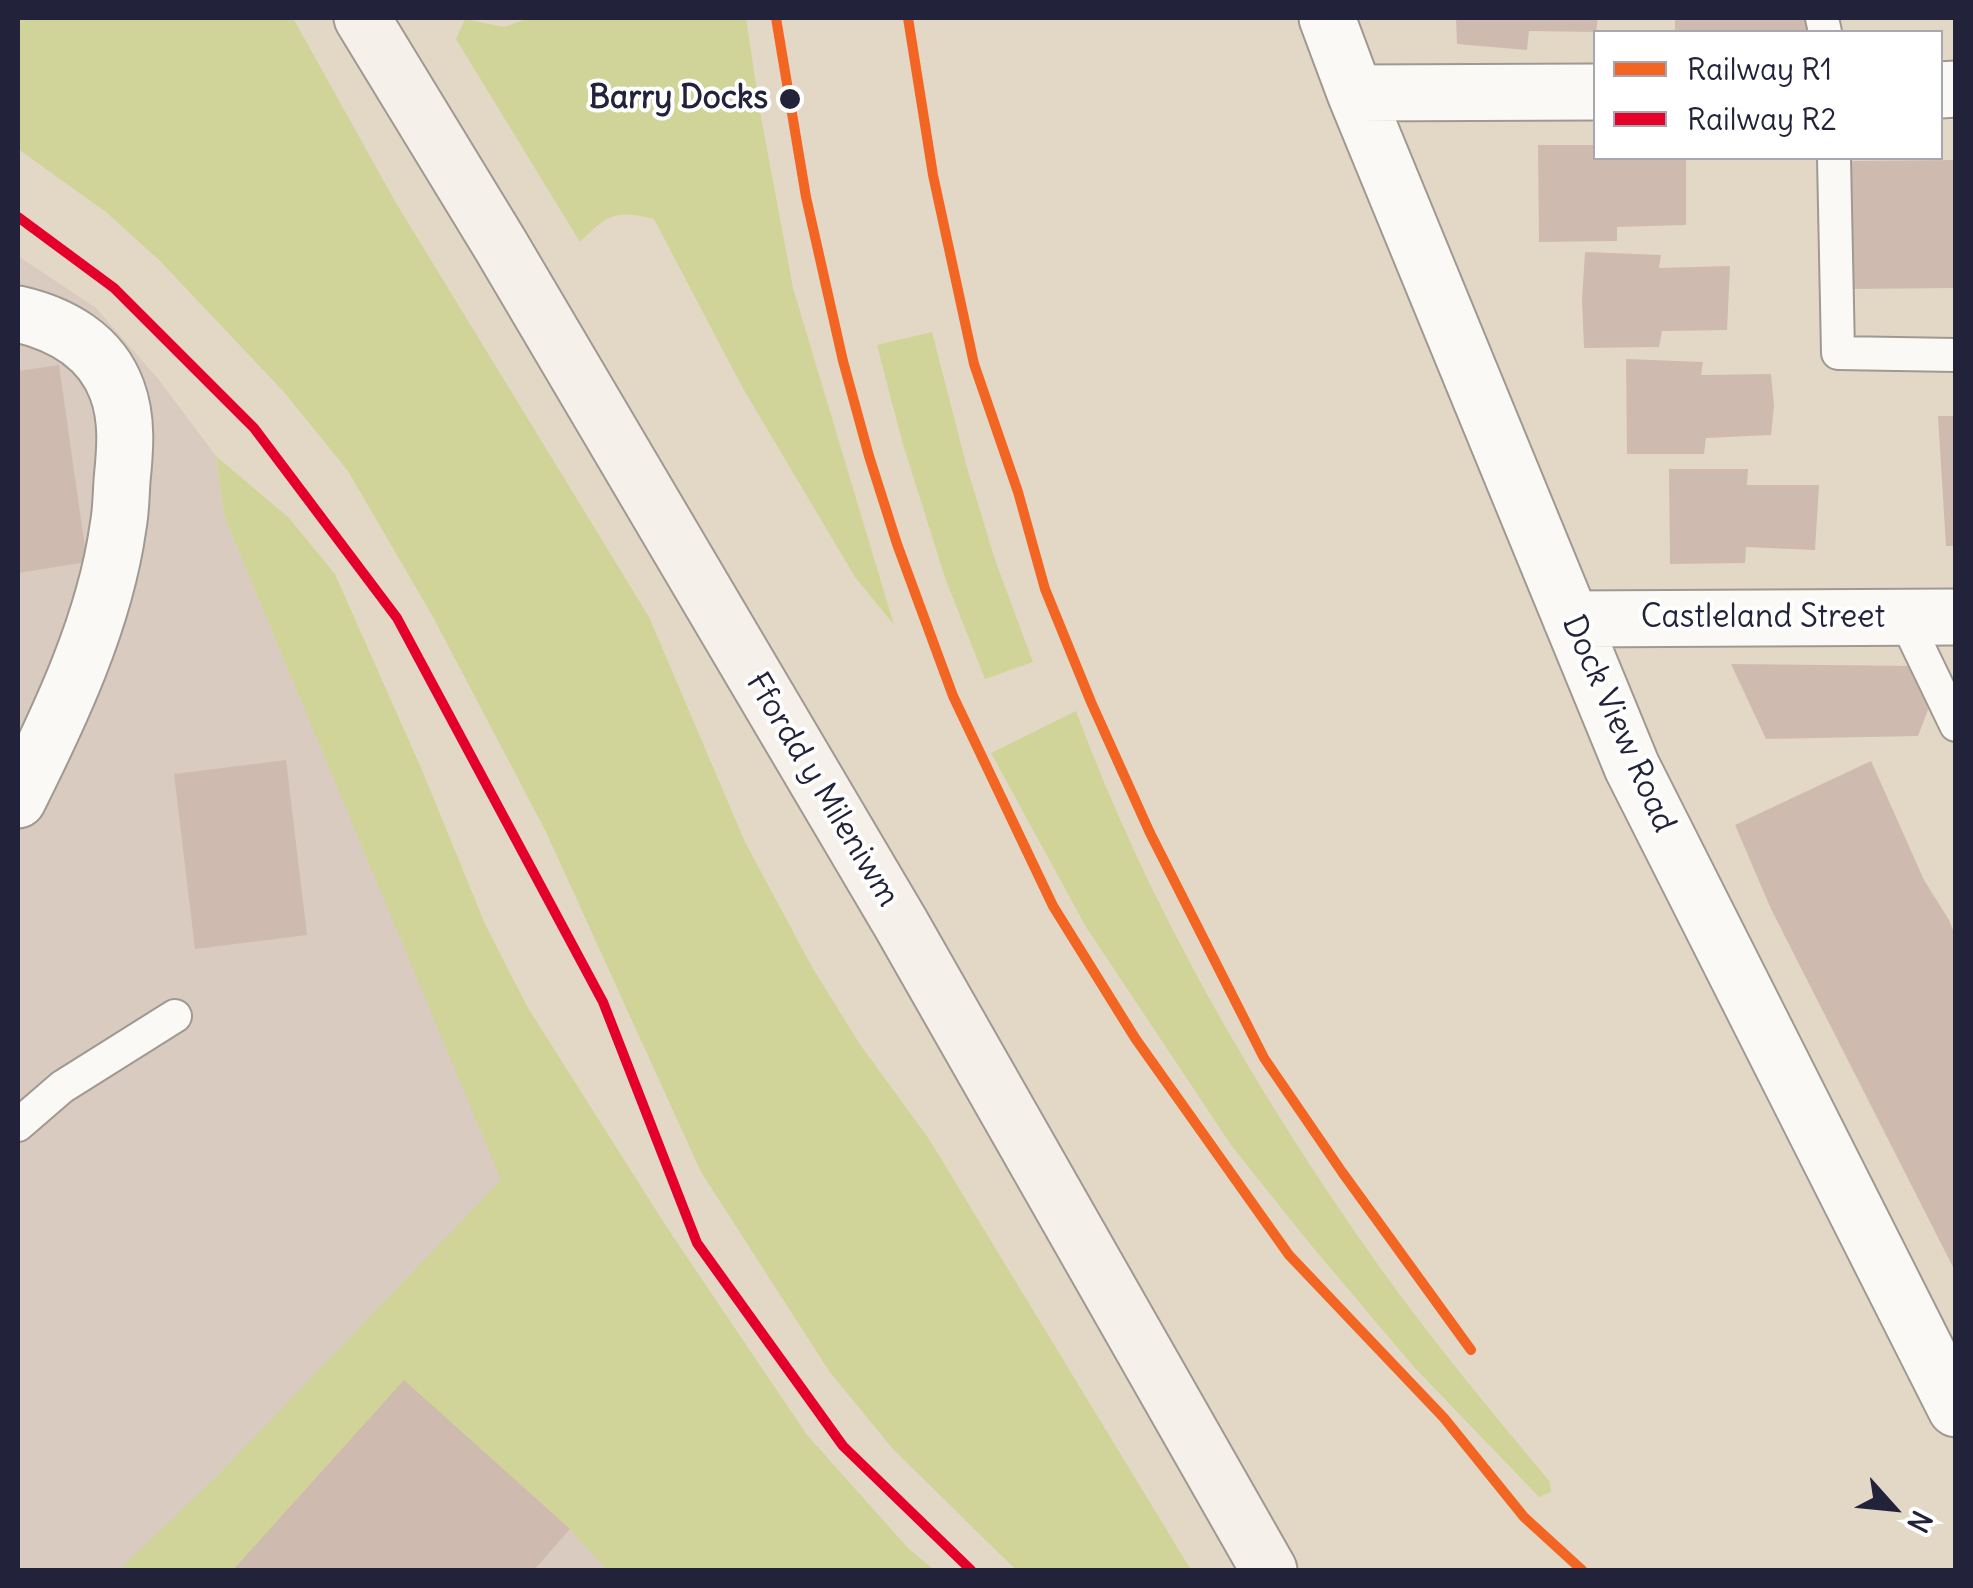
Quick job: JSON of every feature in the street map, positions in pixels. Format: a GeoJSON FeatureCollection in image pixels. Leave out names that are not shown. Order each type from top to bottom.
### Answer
{"type":"FeatureCollection","features":[{"type":"Feature","properties":{"kind":"street","name":"Ffordd y Mileniwm"},"geometry":{"type":"LineString","coordinates":[[362,18],[901,924],[1270,1570]]}},
{"type":"Feature","properties":{"kind":"street","name":"Dock View Road"},"geometry":{"type":"LineString","coordinates":[[1328,18],[1355,93],[1632,767],[1956,1409]]}},
{"type":"Feature","properties":{"kind":"street"},"geometry":{"type":"LineString","coordinates":[[1355,93],[1593,92]]}},
{"type":"Feature","properties":{"kind":"street"},"geometry":{"type":"LineString","coordinates":[[18,314],[54,324],[78,338],[101,360],[116,387],[124,413],[118,526],[109,572],[77,669],[18,800]]}},
{"type":"Feature","properties":{"kind":"street","name":"Castleland Street"},"geometry":{"type":"LineString","coordinates":[[1571,619],[1930,617]]}},
{"type":"Feature","properties":{"kind":"lane"},"geometry":{"type":"LineString","coordinates":[[1834,160],[1838,353],[1956,354]]}},
{"type":"Feature","properties":{"kind":"lane"},"geometry":{"type":"LineString","coordinates":[[1930,617],[1956,725]]}},
{"type":"Feature","properties":{"kind":"lane"},"geometry":{"type":"LineString","coordinates":[[18,1126],[62,1088],[176,1016]]}},
{"type":"Feature","properties":{"kind":"shaded area"},"geometry":{"type":"Polygon","coordinates":[[[18,256],[96,308],[159,380],[216,456],[224,516],[502,1180],[629,1570],[18,1570],[18,256]]]}},
{"type":"Feature","properties":{"kind":"green space"},"geometry":{"type":"Polygon","coordinates":[[[18,18],[293,18],[396,203],[649,617],[745,842],[812,967],[859,1043],[929,1139],[1191,1570],[1016,1570],[892,1448],[829,1371],[701,1172],[546,832],[433,617],[348,471],[284,392],[160,261],[106,212],[18,149],[18,18]]]}},
{"type":"Feature","properties":{"kind":"green space"},"geometry":{"type":"Polygon","coordinates":[[[529,18],[746,18],[793,288],[894,625],[855,577],[741,385],[654,219],[612,217],[580,242],[456,39],[465,19],[504,27],[529,18]]]}},
{"type":"Feature","properties":{"kind":"green space"},"geometry":{"type":"Polygon","coordinates":[[[932,332],[995,560],[1033,662],[985,679],[945,578],[877,345],[932,332]]]}},
{"type":"Feature","properties":{"kind":"green space"},"geometry":{"type":"Polygon","coordinates":[[[216,456],[289,518],[335,574],[485,924],[528,1008],[666,1226],[807,1435],[908,1548],[934,1570],[607,1570],[569,1529],[404,1381],[233,1570],[119,1570],[218,1475],[501,1180],[224,516],[216,456]]]}},
{"type":"Feature","properties":{"kind":"green space"},"geometry":{"type":"Polygon","coordinates":[[[1076,711],[1171,927],[1247,1064],[1376,1262],[1550,1482],[1551,1492],[1539,1497],[1414,1367],[1310,1244],[1231,1145],[1086,927],[991,753],[1076,711]]]}},
{"type":"Feature","properties":{"kind":"building"},"geometry":{"type":"Polygon","coordinates":[[[1456,18],[1598,18],[1593,32],[1529,31],[1527,50],[1457,44],[1456,18]]]}},
{"type":"Feature","properties":{"kind":"building"},"geometry":{"type":"Polygon","coordinates":[[[1675,18],[1806,18],[1806,30],[1675,30],[1675,18]]]}},
{"type":"Feature","properties":{"kind":"building"},"geometry":{"type":"Polygon","coordinates":[[[1538,145],[1593,145],[1593,160],[1686,160],[1686,225],[1617,227],[1617,241],[1539,242],[1538,145]]]}},
{"type":"Feature","properties":{"kind":"building"},"geometry":{"type":"Polygon","coordinates":[[[1956,160],[1956,288],[1849,289],[1844,161],[1956,160]]]}},
{"type":"Feature","properties":{"kind":"building"},"geometry":{"type":"Polygon","coordinates":[[[1585,252],[1661,255],[1659,268],[1730,266],[1727,330],[1662,331],[1659,347],[1584,348],[1585,252]]]}},
{"type":"Feature","properties":{"kind":"building"},"geometry":{"type":"Polygon","coordinates":[[[1626,359],[1703,362],[1701,375],[1771,374],[1771,435],[1706,438],[1704,454],[1627,454],[1626,359]]]}},
{"type":"Feature","properties":{"kind":"building"},"geometry":{"type":"Polygon","coordinates":[[[59,365],[87,562],[18,573],[18,371],[59,365]]]}},
{"type":"Feature","properties":{"kind":"building"},"geometry":{"type":"Polygon","coordinates":[[[1938,416],[1956,416],[1956,546],[1946,546],[1938,416]]]}},
{"type":"Feature","properties":{"kind":"building"},"geometry":{"type":"Polygon","coordinates":[[[1669,469],[1748,469],[1747,485],[1819,485],[1815,550],[1746,547],[1745,563],[1670,564],[1669,469]]]}},
{"type":"Feature","properties":{"kind":"building"},"geometry":{"type":"Polygon","coordinates":[[[1731,664],[1917,666],[1928,710],[1918,736],[1766,739],[1731,664]]]}},
{"type":"Feature","properties":{"kind":"building"},"geometry":{"type":"Polygon","coordinates":[[[286,760],[307,935],[195,949],[174,774],[286,760]]]}},
{"type":"Feature","properties":{"kind":"building"},"geometry":{"type":"Polygon","coordinates":[[[1871,761],[1924,880],[1956,938],[1956,1273],[1771,909],[1735,825],[1871,761]]]}},
{"type":"Feature","properties":{"kind":"building"},"geometry":{"type":"Polygon","coordinates":[[[404,1380],[570,1529],[534,1570],[233,1570],[404,1380]]]}},
{"type":"Feature","properties":{"kind":"railway"},"geometry":{"type":"LineString","coordinates":[[18,217],[114,288],[254,428],[397,618],[603,1002],[697,1243],[843,1446],[971,1570]]}},
{"type":"Feature","properties":{"kind":"rail line","name":"R1"},"geometry":{"type":"LineString","coordinates":[[776,18],[806,197],[869,456],[953,696],[1053,906],[1135,1038],[1289,1255],[1444,1418],[1524,1517],[1582,1570]]}},
{"type":"Feature","properties":{"kind":"rail line","name":"R1"},"geometry":{"type":"LineString","coordinates":[[908,18],[933,175],[974,364],[1018,492],[1045,589],[1091,702],[1150,833],[1264,1058],[1471,1350]]}},
{"type":"Feature","properties":{"kind":"rail line","name":"R2"},"geometry":{"type":"LineString","coordinates":[[18,217],[114,288],[254,428],[397,618],[603,1002],[697,1243],[843,1446],[971,1570]]}},
{"type":"Feature","properties":{"kind":"place","name":"Barry Docks"},"geometry":{"type":"Point","coordinates":[790,99]}}]}
